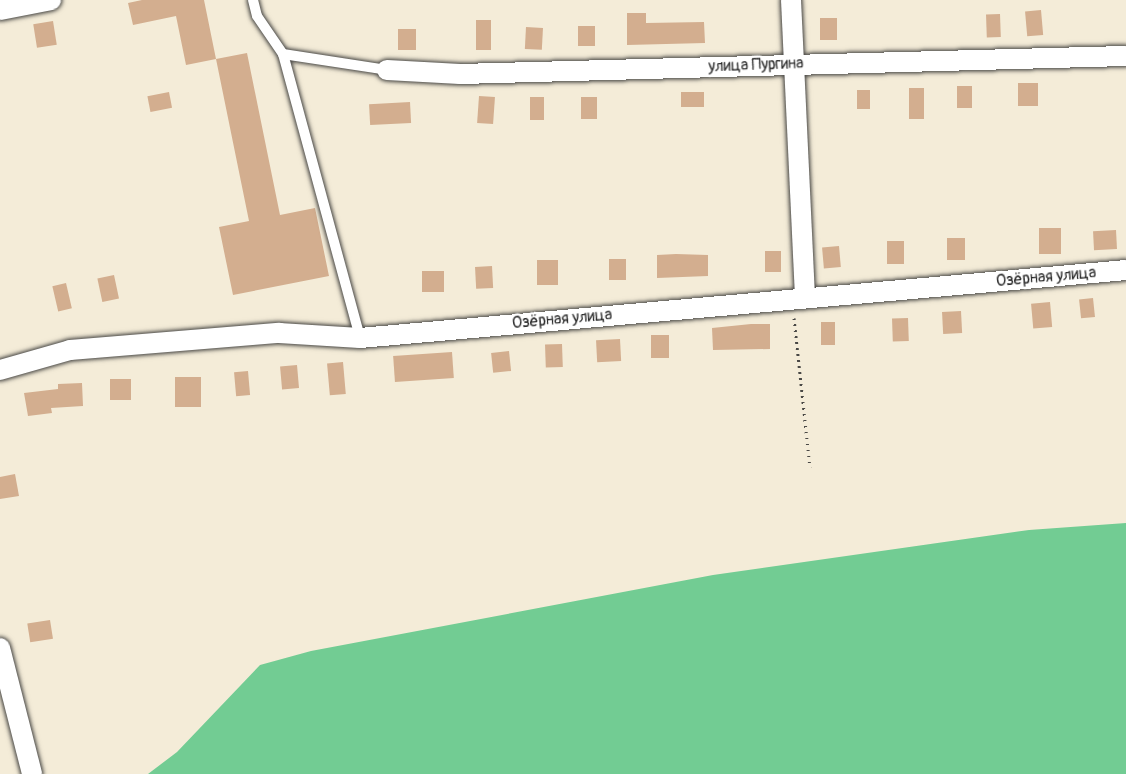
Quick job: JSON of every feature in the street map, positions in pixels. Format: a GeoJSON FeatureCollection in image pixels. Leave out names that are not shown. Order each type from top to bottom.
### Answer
{"type":"FeatureCollection","features":[{"type":"Feature","properties":{"kind":"street"},"geometry":{"type":"LineString","coordinates":[[0,10],[51,0]]}},
{"type":"Feature","properties":{"kind":"street"},"geometry":{"type":"LineString","coordinates":[[790,0],[794,63],[798,298]]}},
{"type":"Feature","properties":{"kind":"street","name":"улица Пургина"},"geometry":{"type":"LineString","coordinates":[[387,70],[460,74],[794,63],[1126,56]]}},
{"type":"Feature","properties":{"kind":"street","name":"Озёрная улица"},"geometry":{"type":"LineString","coordinates":[[0,370],[70,350],[279,333],[360,338],[1126,270]]}},
{"type":"Feature","properties":{"kind":"street"},"geometry":{"type":"LineString","coordinates":[[0,648],[32,774]]}},
{"type":"Feature","properties":{"kind":"lane"},"geometry":{"type":"LineString","coordinates":[[253,0],[257,16],[283,54],[360,338]]}},
{"type":"Feature","properties":{"kind":"lane"},"geometry":{"type":"LineString","coordinates":[[283,54],[387,70]]}},
{"type":"Feature","properties":{"kind":"path"},"geometry":{"type":"LineString","coordinates":[[798,298],[810,467]]}},
{"type":"Feature","properties":{"kind":"green space"},"geometry":{"type":"Polygon","coordinates":[[[1126,523],[1126,774],[148,774],[177,752],[260,665],[311,651],[713,575],[1029,530],[1126,523]]]}},
{"type":"Feature","properties":{"kind":"building"},"geometry":{"type":"Polygon","coordinates":[[[142,0],[204,0],[216,59],[186,65],[176,16],[133,25],[128,3],[142,0]]]}},
{"type":"Feature","properties":{"kind":"building"},"geometry":{"type":"Polygon","coordinates":[[[1041,10],[1043,35],[1027,36],[1025,11],[1041,10]]]}},
{"type":"Feature","properties":{"kind":"building"},"geometry":{"type":"Polygon","coordinates":[[[627,13],[646,13],[646,23],[704,22],[705,43],[627,45],[627,13]]]}},
{"type":"Feature","properties":{"kind":"building"},"geometry":{"type":"Polygon","coordinates":[[[986,14],[1000,14],[1001,37],[987,37],[986,14]]]}},
{"type":"Feature","properties":{"kind":"building"},"geometry":{"type":"Polygon","coordinates":[[[820,18],[837,18],[837,40],[820,40],[820,18]]]}},
{"type":"Feature","properties":{"kind":"building"},"geometry":{"type":"Polygon","coordinates":[[[476,20],[491,20],[491,50],[476,50],[476,20]]]}},
{"type":"Feature","properties":{"kind":"building"},"geometry":{"type":"Polygon","coordinates":[[[53,21],[57,45],[37,48],[33,24],[53,21]]]}},
{"type":"Feature","properties":{"kind":"building"},"geometry":{"type":"Polygon","coordinates":[[[578,26],[595,26],[595,46],[578,46],[578,26]]]}},
{"type":"Feature","properties":{"kind":"building"},"geometry":{"type":"Polygon","coordinates":[[[526,27],[543,28],[542,50],[525,49],[526,27]]]}},
{"type":"Feature","properties":{"kind":"building"},"geometry":{"type":"Polygon","coordinates":[[[398,29],[416,29],[416,50],[398,50],[398,29]]]}},
{"type":"Feature","properties":{"kind":"building"},"geometry":{"type":"Polygon","coordinates":[[[247,53],[280,215],[315,208],[329,276],[233,295],[219,227],[249,221],[216,59],[247,53]]]}},
{"type":"Feature","properties":{"kind":"building"},"geometry":{"type":"Polygon","coordinates":[[[1018,83],[1038,83],[1038,106],[1018,106],[1018,83]]]}},
{"type":"Feature","properties":{"kind":"building"},"geometry":{"type":"Polygon","coordinates":[[[957,86],[972,86],[972,108],[957,108],[957,86]]]}},
{"type":"Feature","properties":{"kind":"building"},"geometry":{"type":"Polygon","coordinates":[[[909,88],[924,88],[924,119],[909,119],[909,88]]]}},
{"type":"Feature","properties":{"kind":"building"},"geometry":{"type":"Polygon","coordinates":[[[857,90],[870,90],[870,109],[857,109],[857,90]]]}},
{"type":"Feature","properties":{"kind":"building"},"geometry":{"type":"Polygon","coordinates":[[[169,92],[172,108],[150,112],[147,96],[169,92]]]}},
{"type":"Feature","properties":{"kind":"building"},"geometry":{"type":"Polygon","coordinates":[[[681,92],[704,92],[704,107],[681,107],[681,92]]]}},
{"type":"Feature","properties":{"kind":"building"},"geometry":{"type":"Polygon","coordinates":[[[479,96],[495,97],[493,124],[477,123],[479,96]]]}},
{"type":"Feature","properties":{"kind":"building"},"geometry":{"type":"Polygon","coordinates":[[[530,97],[544,97],[544,120],[530,120],[530,97]]]}},
{"type":"Feature","properties":{"kind":"building"},"geometry":{"type":"Polygon","coordinates":[[[581,97],[597,97],[597,119],[581,119],[581,97]]]}},
{"type":"Feature","properties":{"kind":"building"},"geometry":{"type":"Polygon","coordinates":[[[410,102],[411,123],[370,125],[369,104],[410,102]]]}},
{"type":"Feature","properties":{"kind":"building"},"geometry":{"type":"Polygon","coordinates":[[[1039,228],[1061,228],[1061,254],[1039,254],[1039,228]]]}},
{"type":"Feature","properties":{"kind":"building"},"geometry":{"type":"Polygon","coordinates":[[[1116,230],[1117,249],[1094,250],[1093,231],[1116,230]]]}},
{"type":"Feature","properties":{"kind":"building"},"geometry":{"type":"Polygon","coordinates":[[[947,238],[965,238],[965,260],[947,260],[947,238]]]}},
{"type":"Feature","properties":{"kind":"building"},"geometry":{"type":"Polygon","coordinates":[[[887,241],[904,241],[904,264],[887,264],[887,241]]]}},
{"type":"Feature","properties":{"kind":"building"},"geometry":{"type":"Polygon","coordinates":[[[839,246],[841,267],[824,268],[822,247],[839,246]]]}},
{"type":"Feature","properties":{"kind":"building"},"geometry":{"type":"Polygon","coordinates":[[[765,251],[781,251],[781,272],[765,272],[765,251]]]}},
{"type":"Feature","properties":{"kind":"building"},"geometry":{"type":"Polygon","coordinates":[[[657,255],[708,255],[708,276],[657,278],[657,255]]]}},
{"type":"Feature","properties":{"kind":"building"},"geometry":{"type":"Polygon","coordinates":[[[609,259],[626,259],[626,280],[609,280],[609,259]]]}},
{"type":"Feature","properties":{"kind":"building"},"geometry":{"type":"Polygon","coordinates":[[[537,260],[558,260],[558,285],[537,285],[537,260]]]}},
{"type":"Feature","properties":{"kind":"building"},"geometry":{"type":"Polygon","coordinates":[[[492,266],[493,288],[476,289],[475,267],[492,266]]]}},
{"type":"Feature","properties":{"kind":"building"},"geometry":{"type":"Polygon","coordinates":[[[422,271],[444,271],[444,292],[422,292],[422,271]]]}},
{"type":"Feature","properties":{"kind":"building"},"geometry":{"type":"Polygon","coordinates":[[[114,275],[119,298],[102,302],[97,279],[114,275]]]}},
{"type":"Feature","properties":{"kind":"building"},"geometry":{"type":"Polygon","coordinates":[[[66,283],[72,308],[58,311],[52,286],[66,283]]]}},
{"type":"Feature","properties":{"kind":"building"},"geometry":{"type":"Polygon","coordinates":[[[1093,298],[1095,317],[1081,318],[1079,299],[1093,298]]]}},
{"type":"Feature","properties":{"kind":"building"},"geometry":{"type":"Polygon","coordinates":[[[1050,302],[1052,327],[1033,329],[1031,304],[1050,302]]]}},
{"type":"Feature","properties":{"kind":"building"},"geometry":{"type":"Polygon","coordinates":[[[961,311],[962,333],[943,334],[942,312],[961,311]]]}},
{"type":"Feature","properties":{"kind":"building"},"geometry":{"type":"Polygon","coordinates":[[[908,318],[909,341],[893,342],[892,319],[908,318]]]}},
{"type":"Feature","properties":{"kind":"building"},"geometry":{"type":"Polygon","coordinates":[[[821,322],[835,322],[835,345],[821,345],[821,322]]]}},
{"type":"Feature","properties":{"kind":"building"},"geometry":{"type":"Polygon","coordinates":[[[770,324],[770,349],[713,350],[712,328],[770,324]]]}},
{"type":"Feature","properties":{"kind":"building"},"geometry":{"type":"Polygon","coordinates":[[[651,335],[669,335],[669,358],[651,358],[651,335]]]}},
{"type":"Feature","properties":{"kind":"building"},"geometry":{"type":"Polygon","coordinates":[[[620,339],[621,361],[597,362],[596,340],[620,339]]]}},
{"type":"Feature","properties":{"kind":"building"},"geometry":{"type":"Polygon","coordinates":[[[562,344],[563,367],[546,368],[545,345],[562,344]]]}},
{"type":"Feature","properties":{"kind":"building"},"geometry":{"type":"Polygon","coordinates":[[[509,351],[511,371],[493,373],[491,353],[509,351]]]}},
{"type":"Feature","properties":{"kind":"building"},"geometry":{"type":"Polygon","coordinates":[[[452,352],[454,378],[395,382],[393,356],[452,352]]]}},
{"type":"Feature","properties":{"kind":"building"},"geometry":{"type":"Polygon","coordinates":[[[343,362],[346,394],[330,395],[327,363],[343,362]]]}},
{"type":"Feature","properties":{"kind":"building"},"geometry":{"type":"Polygon","coordinates":[[[297,365],[299,388],[282,389],[280,366],[297,365]]]}},
{"type":"Feature","properties":{"kind":"building"},"geometry":{"type":"Polygon","coordinates":[[[248,371],[250,395],[236,396],[234,372],[248,371]]]}},
{"type":"Feature","properties":{"kind":"building"},"geometry":{"type":"Polygon","coordinates":[[[175,377],[201,377],[201,407],[175,407],[175,377]]]}},
{"type":"Feature","properties":{"kind":"building"},"geometry":{"type":"Polygon","coordinates":[[[110,379],[131,379],[131,400],[110,400],[110,379]]]}},
{"type":"Feature","properties":{"kind":"building"},"geometry":{"type":"Polygon","coordinates":[[[82,383],[83,406],[51,408],[52,413],[28,416],[24,393],[58,389],[58,384],[82,383]]]}},
{"type":"Feature","properties":{"kind":"building"},"geometry":{"type":"Polygon","coordinates":[[[15,474],[19,496],[0,499],[0,477],[15,474]]]}},
{"type":"Feature","properties":{"kind":"building"},"geometry":{"type":"Polygon","coordinates":[[[50,620],[53,639],[30,642],[27,624],[50,620]]]}}]}
